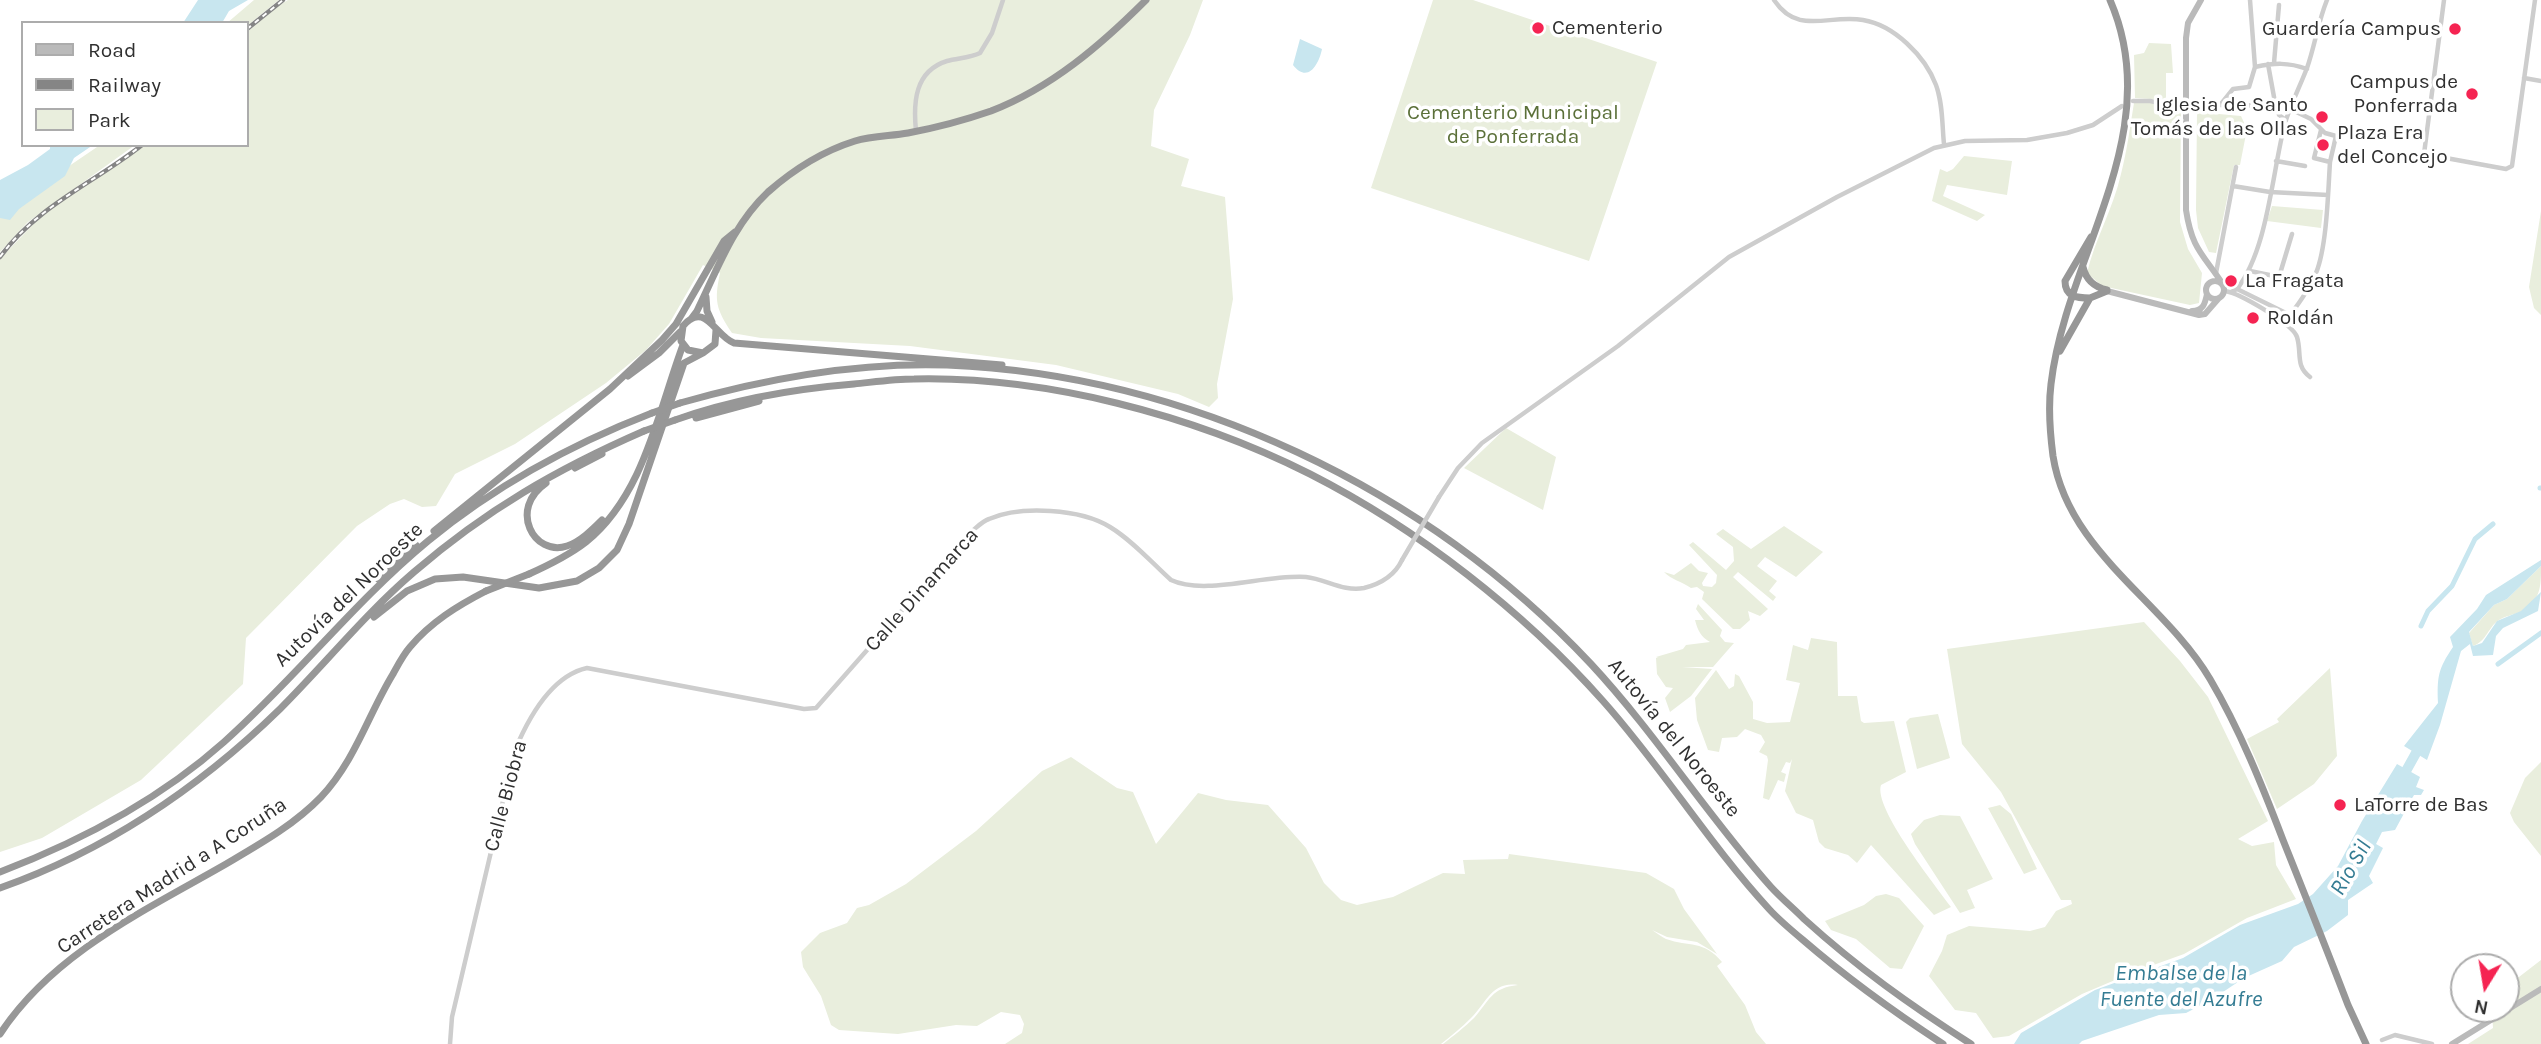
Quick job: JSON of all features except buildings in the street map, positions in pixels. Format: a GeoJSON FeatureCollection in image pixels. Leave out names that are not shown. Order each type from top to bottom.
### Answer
{"type":"FeatureCollection","features":[{"type":"Feature","properties":{"kind":"highway"},"geometry":{"type":"LineString","coordinates":[[610,389],[676,324],[724,241],[769,192],[796,169],[856,141],[916,131],[991,110],[1048,82],[1105,41],[1146,0]]}},
{"type":"Feature","properties":{"kind":"highway"},"geometry":{"type":"LineString","coordinates":[[2110,0],[2118,17],[2125,47],[2128,98],[2122,143],[2111,187],[2076,286],[2056,357],[2049,417],[2053,456],[2064,495],[2079,525],[2099,551],[2169,625],[2208,675],[2252,762],[2366,1044]]}},
{"type":"Feature","properties":{"kind":"highway"},"geometry":{"type":"LineString","coordinates":[[2090,299],[2073,296],[2065,287],[2066,278],[2095,231]]}},
{"type":"Feature","properties":{"kind":"highway"},"geometry":{"type":"LineString","coordinates":[[694,353],[683,345],[683,326],[691,319],[707,291],[735,232]]}},
{"type":"Feature","properties":{"kind":"highway"},"geometry":{"type":"LineString","coordinates":[[2083,267],[2088,279],[2096,287]]}},
{"type":"Feature","properties":{"kind":"highway"},"geometry":{"type":"LineString","coordinates":[[2076,286],[2107,290]]}},
{"type":"Feature","properties":{"kind":"highway"},"geometry":{"type":"LineString","coordinates":[[2056,357],[2090,299],[2107,290]]}},
{"type":"Feature","properties":{"kind":"highway"},"geometry":{"type":"LineString","coordinates":[[707,291],[705,304],[714,326],[722,337],[734,343],[1013,366],[1073,375],[1116,385],[1139,395]]}},
{"type":"Feature","properties":{"kind":"highway"},"geometry":{"type":"LineString","coordinates":[[281,708],[299,694],[396,597],[418,585],[444,577],[463,577],[548,588],[578,581],[599,568],[617,550],[629,524],[684,363],[715,344],[714,326],[704,318],[691,319]]}},
{"type":"Feature","properties":{"kind":"highway"},"geometry":{"type":"LineString","coordinates":[[296,669],[318,640],[394,564],[610,389],[651,360],[681,332]]}},
{"type":"Feature","properties":{"kind":"highway","name":"Carretera Madrid a A Coruña"},"geometry":{"type":"LineString","coordinates":[[0,1034],[38,988],[76,953],[274,836],[320,798],[356,749],[383,690],[408,649],[436,620],[486,590],[553,563],[587,541],[603,525],[626,494],[639,469],[683,345]]}},
{"type":"Feature","properties":{"kind":"highway"},"geometry":{"type":"LineString","coordinates":[[672,380],[681,362],[694,353],[703,353]]}},
{"type":"Feature","properties":{"kind":"highway","name":"Autovía del Noroeste"},"geometry":{"type":"LineString","coordinates":[[0,872],[75,840],[145,800],[223,743],[380,584],[428,541],[479,502],[575,446],[680,403],[784,377],[838,370],[944,365],[1013,370],[1051,375],[1139,395],[1241,428],[1306,456],[1376,493],[1476,560],[1542,616],[1620,696],[1772,888],[1842,954],[1901,999],[1971,1044]]}},
{"type":"Feature","properties":{"kind":"highway","name":"Autovía del Noroeste"},"geometry":{"type":"LineString","coordinates":[[0,888],[79,855],[144,819],[200,780],[281,708],[389,596],[450,542],[494,509],[555,473],[644,433],[723,404],[805,387],[913,379],[965,380],[1050,390],[1124,406],[1196,428],[1310,474],[1439,553],[1544,640],[1604,702],[1719,852],[1771,912],[1832,965],[1943,1044]]}},
{"type":"Feature","properties":{"kind":"highway"},"geometry":{"type":"LineString","coordinates":[[626,494],[598,523],[567,546],[552,546],[540,541],[528,523],[528,503],[541,486],[644,433]]}},
{"type":"Feature","properties":{"kind":"street"},"geometry":{"type":"LineString","coordinates":[[916,131],[917,92],[922,80],[934,67],[980,53],[992,33],[1003,0]]}},
{"type":"Feature","properties":{"kind":"street"},"geometry":{"type":"LineString","coordinates":[[1774,0],[1786,15],[1792,18],[1814,22],[1864,20],[1896,34],[1925,65],[1937,86],[1944,144],[2027,140],[2067,133],[2093,125],[2122,106]]}},
{"type":"Feature","properties":{"kind":"street"},"geometry":{"type":"LineString","coordinates":[[2133,101],[2150,101],[2185,108],[2221,104],[2290,109],[2311,119],[2325,134],[2336,136],[2330,162],[2317,271],[2290,315],[2237,289],[2226,288],[2197,251],[2190,233],[2186,210],[2185,108],[2186,38],[2188,23],[2201,0]]}},
{"type":"Feature","properties":{"kind":"street"},"geometry":{"type":"LineString","coordinates":[[2221,104],[2234,89],[2249,87],[2255,67],[2250,0]]}},
{"type":"Feature","properties":{"kind":"street"},"geometry":{"type":"LineString","coordinates":[[2237,289],[2250,271],[2260,241],[2286,120],[2307,69],[2318,22],[2327,0]]}},
{"type":"Feature","properties":{"kind":"street"},"geometry":{"type":"LineString","coordinates":[[2444,0],[2424,154],[2506,169],[2512,166],[2535,0]]}},
{"type":"Feature","properties":{"kind":"street"},"geometry":{"type":"LineString","coordinates":[[2279,5],[2271,64],[2277,108],[2279,115],[2286,120]]}},
{"type":"Feature","properties":{"kind":"street"},"geometry":{"type":"LineString","coordinates":[[2255,67],[2292,63],[2307,69]]}},
{"type":"Feature","properties":{"kind":"street"},"geometry":{"type":"LineString","coordinates":[[2524,78],[2541,81]]}},
{"type":"Feature","properties":{"kind":"street"},"geometry":{"type":"LineString","coordinates":[[2321,130],[2314,158],[2330,162]]}},
{"type":"Feature","properties":{"kind":"street","name":"Calle Dinamarca"},"geometry":{"type":"LineString","coordinates":[[804,709],[816,708],[822,703],[929,577],[972,531],[985,520],[999,515],[1036,510],[1094,519],[1110,527],[1171,580],[1191,586],[1305,577],[1340,587],[1363,588],[1389,577],[1458,468],[1482,443],[1618,346],[1729,257],[1837,197],[1919,154],[1944,144]]}},
{"type":"Feature","properties":{"kind":"street"},"geometry":{"type":"LineString","coordinates":[[2276,161],[2305,166]]}},
{"type":"Feature","properties":{"kind":"street"},"geometry":{"type":"LineString","coordinates":[[2187,312],[2201,310],[2207,294],[2209,268],[2217,260],[2236,167]]}},
{"type":"Feature","properties":{"kind":"street"},"geometry":{"type":"LineString","coordinates":[[2233,186],[2270,192],[2328,195]]}},
{"type":"Feature","properties":{"kind":"street"},"geometry":{"type":"LineString","coordinates":[[2250,271],[2279,276],[2292,234]]}},
{"type":"Feature","properties":{"kind":"street"},"geometry":{"type":"LineString","coordinates":[[2209,268],[2217,260]]}},
{"type":"Feature","properties":{"kind":"street"},"geometry":{"type":"LineString","coordinates":[[2209,283],[2215,280],[2292,329],[2298,339],[2301,366],[2311,377]]}},
{"type":"Feature","properties":{"kind":"street"},"geometry":{"type":"LineString","coordinates":[[2107,290],[2193,314],[2204,314],[2226,288]]}},
{"type":"Feature","properties":{"kind":"street"},"geometry":{"type":"LineString","coordinates":[[2207,294],[2211,298],[2219,298]]}},
{"type":"Feature","properties":{"kind":"street","name":"Calle Biobra"},"geometry":{"type":"LineString","coordinates":[[450,1044],[453,1017],[515,750],[528,723],[550,692],[575,673],[587,668],[804,709]]}},
{"type":"Feature","properties":{"kind":"street"},"geometry":{"type":"LineString","coordinates":[[2452,1044],[2541,989]]}},
{"type":"Feature","properties":{"kind":"street"},"geometry":{"type":"LineString","coordinates":[[2382,1040],[2395,1035],[2432,1044]]}},
{"type":"Feature","properties":{"kind":"green space"},"geometry":{"type":"Polygon","coordinates":[[[254,0],[279,0],[248,25],[248,21],[229,21],[254,0]]]}},
{"type":"Feature","properties":{"kind":"green space"},"geometry":{"type":"Polygon","coordinates":[[[288,0],[1203,0],[1190,35],[1154,110],[1151,146],[1189,159],[1181,186],[1225,197],[1233,299],[1217,384],[1218,398],[1209,407],[1178,394],[1056,365],[910,346],[761,338],[732,333],[718,304],[720,273],[703,265],[669,324],[646,350],[606,383],[515,444],[455,474],[436,506],[422,507],[404,499],[390,504],[357,526],[246,638],[243,684],[141,780],[42,838],[0,852],[0,259],[41,216],[141,147],[248,147],[248,31],[271,10],[288,0]]]}},
{"type":"Feature","properties":{"kind":"green space","name":"Cementerio Municipal de Ponferrada"},"geometry":{"type":"Polygon","coordinates":[[[1433,0],[1473,0],[1657,62],[1589,261],[1371,188],[1433,0]]]}},
{"type":"Feature","properties":{"kind":"green space"},"geometry":{"type":"Polygon","coordinates":[[[2149,43],[2171,44],[2173,73],[2166,73],[2166,100],[2135,98],[2134,55],[2144,53],[2149,43]]]}},
{"type":"Feature","properties":{"kind":"green space"},"geometry":{"type":"Polygon","coordinates":[[[2155,102],[2181,108],[2180,222],[2188,249],[2202,273],[2199,303],[2190,305],[2102,286],[2087,273],[2118,187],[2134,103],[2155,102]]]}},
{"type":"Feature","properties":{"kind":"green space"},"geometry":{"type":"Polygon","coordinates":[[[2197,112],[2241,116],[2247,129],[2240,165],[2234,165],[2216,253],[2209,252],[2198,228],[2197,112]]]}},
{"type":"Feature","properties":{"kind":"green space"},"geometry":{"type":"Polygon","coordinates":[[[97,147],[132,147],[28,222],[0,252],[0,213],[97,147]]]}},
{"type":"Feature","properties":{"kind":"green space"},"geometry":{"type":"Polygon","coordinates":[[[1964,156],[2012,161],[2007,195],[1947,185],[1943,196],[1985,215],[1977,221],[1932,201],[1940,169],[1947,172],[1953,169],[1964,156]]]}},
{"type":"Feature","properties":{"kind":"green space"},"geometry":{"type":"Polygon","coordinates":[[[2272,206],[2323,210],[2321,228],[2267,221],[2272,206]]]}},
{"type":"Feature","properties":{"kind":"green space"},"geometry":{"type":"Polygon","coordinates":[[[2541,211],[2541,315],[2534,308],[2529,287],[2541,211]]]}},
{"type":"Feature","properties":{"kind":"green space"},"geometry":{"type":"Polygon","coordinates":[[[1506,428],[1556,457],[1543,510],[1464,468],[1506,428]]]}},
{"type":"Feature","properties":{"kind":"green space"},"geometry":{"type":"Polygon","coordinates":[[[1784,526],[1823,552],[1796,577],[1765,557],[1757,566],[1777,581],[1769,591],[1776,597],[1773,601],[1738,572],[1733,577],[1768,609],[1760,616],[1748,611],[1750,620],[1740,629],[1733,629],[1702,599],[1704,592],[1697,587],[1691,588],[1664,572],[1674,575],[1691,563],[1699,571],[1708,573],[1702,583],[1703,586],[1712,587],[1716,583],[1717,575],[1689,545],[1693,542],[1726,570],[1734,561],[1733,547],[1716,534],[1723,529],[1751,549],[1784,526]]]}},
{"type":"Feature","properties":{"kind":"green space"},"geometry":{"type":"Polygon","coordinates":[[[2541,566],[2540,587],[2532,603],[2520,612],[2499,620],[2478,644],[2473,646],[2469,633],[2494,605],[2507,599],[2541,566]]]}},
{"type":"Feature","properties":{"kind":"green space"},"geometry":{"type":"Polygon","coordinates":[[[1698,604],[1722,630],[1720,636],[1725,642],[1734,643],[1713,667],[1682,667],[1712,669],[1691,696],[1670,712],[1665,698],[1673,688],[1666,687],[1657,674],[1656,657],[1683,649],[1686,645],[1710,642],[1702,636],[1696,624],[1695,620],[1704,620],[1696,609],[1698,604]]]}},
{"type":"Feature","properties":{"kind":"green space"},"geometry":{"type":"Polygon","coordinates":[[[2144,622],[2208,697],[2268,821],[2238,839],[2252,846],[2274,842],[2276,865],[2296,899],[2247,918],[2184,954],[2082,994],[2009,1036],[1993,1038],[1976,1013],[1955,1010],[1929,976],[1947,935],[1969,926],[2030,931],[2045,927],[2056,911],[2072,904],[2071,900],[2061,900],[2001,792],[1962,744],[1947,649],[2144,622]]]}},
{"type":"Feature","properties":{"kind":"green space"},"geometry":{"type":"Polygon","coordinates":[[[1811,638],[1837,642],[1838,696],[1857,696],[1861,721],[1894,721],[1906,772],[1881,785],[1881,796],[1886,811],[1907,847],[1951,907],[1934,915],[1871,845],[1857,863],[1848,855],[1825,848],[1819,842],[1813,820],[1796,813],[1785,791],[1792,759],[1790,763],[1786,762],[1781,772],[1786,774],[1784,782],[1778,780],[1769,800],[1763,798],[1768,760],[1767,756],[1759,752],[1765,742],[1761,735],[1745,729],[1737,737],[1722,738],[1719,752],[1708,750],[1697,720],[1695,698],[1716,670],[1729,689],[1734,686],[1735,674],[1739,676],[1753,702],[1753,719],[1767,723],[1790,722],[1800,683],[1786,680],[1793,645],[1808,650],[1811,638]]]}},
{"type":"Feature","properties":{"kind":"green space"},"geometry":{"type":"Polygon","coordinates":[[[2330,668],[2337,756],[2314,784],[2277,809],[2247,739],[2279,722],[2277,719],[2330,668]]]}},
{"type":"Feature","properties":{"kind":"green space"},"geometry":{"type":"Polygon","coordinates":[[[1938,714],[1950,758],[1917,769],[1906,722],[1910,718],[1938,714]]]}},
{"type":"Feature","properties":{"kind":"green space"},"geometry":{"type":"Polygon","coordinates":[[[1071,757],[1117,788],[1133,792],[1156,844],[1198,793],[1226,800],[1268,805],[1306,848],[1324,883],[1341,900],[1357,905],[1393,897],[1443,873],[1465,874],[1463,860],[1508,859],[1509,854],[1646,873],[1674,889],[1684,909],[1717,954],[1697,942],[1667,937],[1652,930],[1666,939],[1709,950],[1722,962],[1717,966],[1745,1005],[1756,1032],[1766,1044],[1443,1044],[1474,1018],[1496,992],[1518,985],[1501,986],[1495,990],[1460,1029],[1441,1044],[1005,1044],[1022,1033],[1024,1024],[1020,1015],[1001,1012],[977,1026],[956,1025],[898,1034],[839,1030],[831,1025],[821,996],[803,967],[801,952],[820,933],[847,923],[857,908],[869,905],[906,884],[976,831],[1042,771],[1071,757]]]}},
{"type":"Feature","properties":{"kind":"green space"},"geometry":{"type":"Polygon","coordinates":[[[2541,762],[2541,856],[2510,813],[2525,778],[2541,762]]]}},
{"type":"Feature","properties":{"kind":"green space"},"geometry":{"type":"Polygon","coordinates":[[[2000,805],[2011,814],[2037,869],[2024,874],[1988,808],[2000,805]]]}},
{"type":"Feature","properties":{"kind":"green space"},"geometry":{"type":"Polygon","coordinates":[[[1940,815],[1960,816],[1993,879],[1967,890],[1975,908],[1960,913],[1911,834],[1924,820],[1940,815]]]}},
{"type":"Feature","properties":{"kind":"green space"},"geometry":{"type":"Polygon","coordinates":[[[1886,894],[1899,898],[1924,926],[1902,969],[1890,968],[1856,939],[1831,930],[1825,921],[1864,905],[1876,896],[1886,894]]]}},
{"type":"Feature","properties":{"kind":"green space"},"geometry":{"type":"Polygon","coordinates":[[[2541,960],[2541,1044],[2468,1044],[2493,1028],[2493,1023],[2520,1023],[2520,976],[2541,960]]]}},
{"type":"Feature","properties":{"kind":"water"},"geometry":{"type":"Polygon","coordinates":[[[198,0],[248,0],[229,11],[223,21],[184,21],[198,0]]]}},
{"type":"Feature","properties":{"kind":"water"},"geometry":{"type":"Polygon","coordinates":[[[1300,39],[1322,49],[1312,70],[1303,73],[1293,65],[1300,39]]]}},
{"type":"Feature","properties":{"kind":"water"},"geometry":{"type":"Polygon","coordinates":[[[90,147],[74,158],[65,176],[19,209],[10,220],[0,218],[0,180],[50,149],[90,147]]]}},
{"type":"Feature","properties":{"kind":"water"},"geometry":{"type":"Polygon","coordinates":[[[2541,560],[2541,566],[2507,599],[2494,605],[2469,632],[2473,646],[2482,643],[2497,621],[2521,611],[2541,592],[2538,611],[2503,628],[2496,636],[2493,655],[2473,656],[2470,644],[2461,651],[2427,760],[2404,746],[2438,703],[2440,674],[2453,647],[2450,637],[2477,609],[2486,595],[2541,560]]]}},
{"type":"Feature","properties":{"kind":"water","name":"Embalse de la Fuente del Azufre"},"geometry":{"type":"Polygon","coordinates":[[[2397,764],[2420,777],[2416,787],[2424,790],[2421,795],[2414,795],[2395,830],[2382,832],[2376,844],[2383,848],[2369,876],[2373,883],[2348,900],[2348,915],[2327,931],[2294,947],[2282,961],[2244,978],[2186,1013],[2159,1015],[2079,1044],[2014,1044],[2021,1033],[2095,990],[2183,958],[2240,925],[2298,904],[2313,894],[2338,866],[2397,764]]]}},
{"type":"Feature","properties":{"kind":"waterway"},"geometry":{"type":"LineString","coordinates":[[2421,626],[2428,611],[2452,586],[2475,539],[2493,524]]}},
{"type":"Feature","properties":{"kind":"waterway"},"geometry":{"type":"LineString","coordinates":[[2498,664],[2541,633]]}},
{"type":"Feature","properties":{"kind":"waterway","name":"Río Sil"},"geometry":{"type":"LineString","coordinates":[[2401,780],[2421,744]]}},
{"type":"Feature","properties":{"kind":"railway"},"geometry":{"type":"LineString","coordinates":[[248,28],[283,0]]}},
{"type":"Feature","properties":{"kind":"railway"},"geometry":{"type":"LineString","coordinates":[[0,257],[31,223],[139,147]]}},
{"type":"Feature","properties":{"kind":"place","name":"Cementerio"},"geometry":{"type":"Point","coordinates":[1538,28]}},
{"type":"Feature","properties":{"kind":"place","name":"Guardería Campus"},"geometry":{"type":"Point","coordinates":[2455,29]}},
{"type":"Feature","properties":{"kind":"place","name":"Campus de Ponferrada"},"geometry":{"type":"Point","coordinates":[2472,94]}},
{"type":"Feature","properties":{"kind":"place","name":"Iglesia de Santo Tomás de las Ollas"},"geometry":{"type":"Point","coordinates":[2322,117]}},
{"type":"Feature","properties":{"kind":"place","name":"Plaza Era del Concejo"},"geometry":{"type":"Point","coordinates":[2323,145]}},
{"type":"Feature","properties":{"kind":"place","name":"La Fragata"},"geometry":{"type":"Point","coordinates":[2231,281]}},
{"type":"Feature","properties":{"kind":"place","name":"Roldán"},"geometry":{"type":"Point","coordinates":[2253,318]}},
{"type":"Feature","properties":{"kind":"place","name":"LaTorre de Bas"},"geometry":{"type":"Point","coordinates":[2340,805]}}]}
